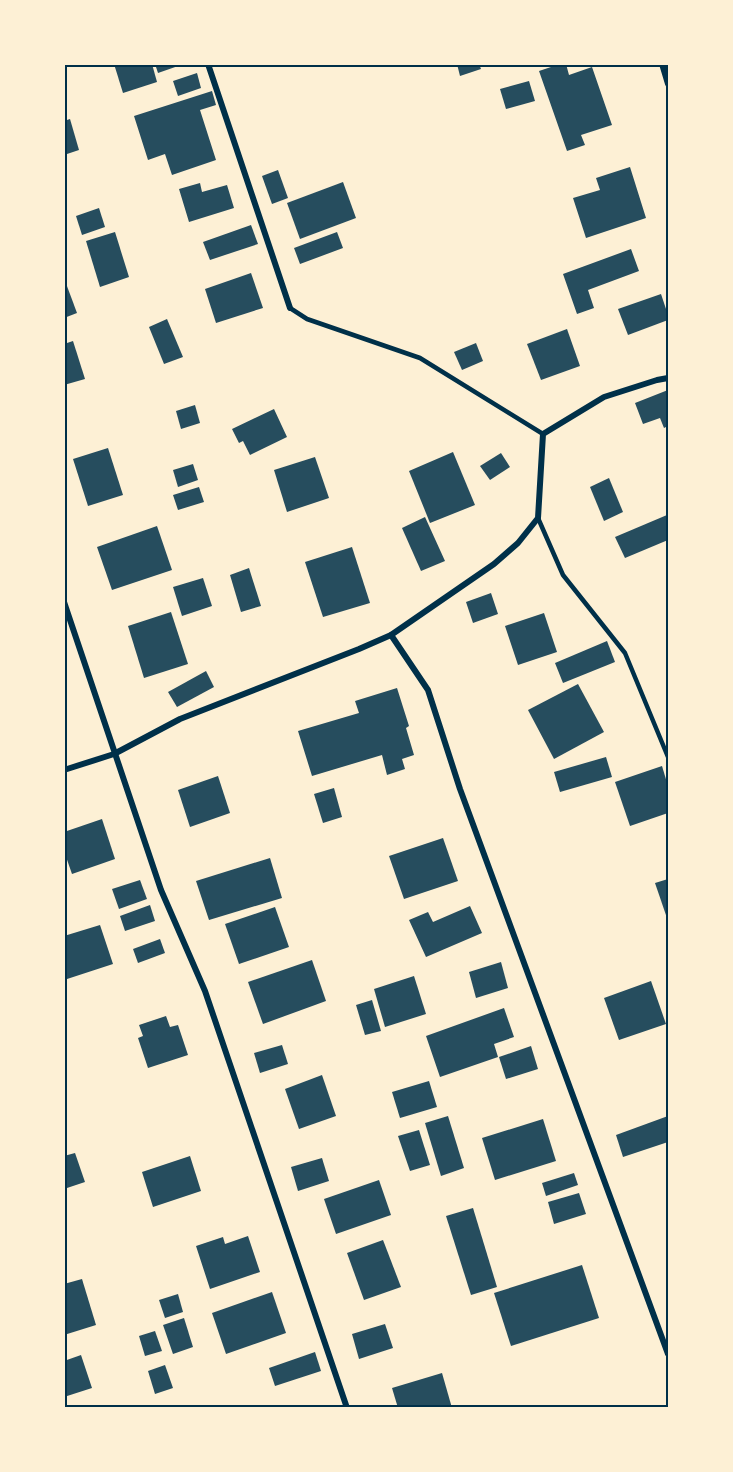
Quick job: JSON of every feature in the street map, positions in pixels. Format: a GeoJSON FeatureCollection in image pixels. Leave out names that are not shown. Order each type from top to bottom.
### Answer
{"type":"FeatureCollection","features":[{"type":"Feature","properties":{"kind":"street"},"geometry":{"type":"LineString","coordinates":[[207,64],[290,308]]}},
{"type":"Feature","properties":{"kind":"street"},"geometry":{"type":"LineString","coordinates":[[662,64],[669,84]]}},
{"type":"Feature","properties":{"kind":"street"},"geometry":{"type":"LineString","coordinates":[[64,770],[114,754],[180,719],[359,649],[391,634],[494,564],[518,543],[538,518],[543,434],[604,398],[669,378]]}},
{"type":"Feature","properties":{"kind":"street"},"geometry":{"type":"LineString","coordinates":[[64,602],[161,890],[205,991],[346,1407]]}},
{"type":"Feature","properties":{"kind":"street"},"geometry":{"type":"LineString","coordinates":[[391,634],[428,690],[460,789],[669,1354]]}},
{"type":"Feature","properties":{"kind":"lane"},"geometry":{"type":"LineString","coordinates":[[290,308],[307,319],[420,358],[543,434]]}},
{"type":"Feature","properties":{"kind":"lane"},"geometry":{"type":"LineString","coordinates":[[538,518],[563,575],[625,652],[669,757]]}},
{"type":"Feature","properties":{"kind":"building"},"geometry":{"type":"Polygon","coordinates":[[[114,64],[152,64],[157,82],[123,93],[114,64]]]}},
{"type":"Feature","properties":{"kind":"building"},"geometry":{"type":"Polygon","coordinates":[[[155,64],[181,64],[181,65],[158,73],[155,64]]]}},
{"type":"Feature","properties":{"kind":"building"},"geometry":{"type":"Polygon","coordinates":[[[457,64],[479,64],[481,69],[460,76],[457,64]]]}},
{"type":"Feature","properties":{"kind":"building"},"geometry":{"type":"Polygon","coordinates":[[[566,64],[569,75],[592,67],[612,125],[581,135],[585,145],[567,151],[539,71],[566,64]]]}},
{"type":"Feature","properties":{"kind":"building"},"geometry":{"type":"Polygon","coordinates":[[[197,73],[201,88],[178,96],[173,81],[197,73]]]}},
{"type":"Feature","properties":{"kind":"building"},"geometry":{"type":"Polygon","coordinates":[[[529,81],[535,101],[506,109],[500,89],[529,81]]]}},
{"type":"Feature","properties":{"kind":"building"},"geometry":{"type":"Polygon","coordinates":[[[212,91],[216,105],[200,110],[216,160],[172,175],[165,154],[148,160],[134,116],[212,91]]]}},
{"type":"Feature","properties":{"kind":"building"},"geometry":{"type":"Polygon","coordinates":[[[70,119],[79,150],[64,155],[64,121],[70,119]]]}},
{"type":"Feature","properties":{"kind":"building"},"geometry":{"type":"Polygon","coordinates":[[[630,167],[646,218],[586,238],[573,198],[600,190],[596,178],[630,167]]]}},
{"type":"Feature","properties":{"kind":"building"},"geometry":{"type":"Polygon","coordinates":[[[278,170],[288,198],[272,204],[262,176],[278,170]]]}},
{"type":"Feature","properties":{"kind":"building"},"geometry":{"type":"Polygon","coordinates":[[[343,182],[356,218],[300,239],[287,203],[343,182]]]}},
{"type":"Feature","properties":{"kind":"building"},"geometry":{"type":"Polygon","coordinates":[[[200,183],[202,192],[227,185],[234,208],[189,222],[179,189],[200,183]]]}},
{"type":"Feature","properties":{"kind":"building"},"geometry":{"type":"Polygon","coordinates":[[[99,208],[105,227],[82,235],[76,216],[99,208]]]}},
{"type":"Feature","properties":{"kind":"building"},"geometry":{"type":"Polygon","coordinates":[[[251,225],[258,244],[210,260],[203,242],[251,225]]]}},
{"type":"Feature","properties":{"kind":"building"},"geometry":{"type":"Polygon","coordinates":[[[115,232],[129,277],[100,287],[86,241],[115,232]]]}},
{"type":"Feature","properties":{"kind":"building"},"geometry":{"type":"Polygon","coordinates":[[[337,232],[343,248],[300,264],[294,248],[337,232]]]}},
{"type":"Feature","properties":{"kind":"building"},"geometry":{"type":"Polygon","coordinates":[[[631,249],[639,271],[588,290],[594,308],[577,314],[563,274],[631,249]]]}},
{"type":"Feature","properties":{"kind":"building"},"geometry":{"type":"Polygon","coordinates":[[[251,273],[263,308],[216,323],[205,289],[251,273]]]}},
{"type":"Feature","properties":{"kind":"building"},"geometry":{"type":"Polygon","coordinates":[[[64,278],[77,313],[64,318],[64,278]]]}},
{"type":"Feature","properties":{"kind":"building"},"geometry":{"type":"Polygon","coordinates":[[[661,294],[668,320],[628,335],[618,309],[661,294]]]}},
{"type":"Feature","properties":{"kind":"building"},"geometry":{"type":"Polygon","coordinates":[[[167,319],[183,357],[164,364],[149,327],[167,319]]]}},
{"type":"Feature","properties":{"kind":"building"},"geometry":{"type":"Polygon","coordinates":[[[567,329],[580,366],[541,380],[527,344],[567,329]]]}},
{"type":"Feature","properties":{"kind":"building"},"geometry":{"type":"Polygon","coordinates":[[[73,341],[85,379],[64,385],[64,344],[73,341]]]}},
{"type":"Feature","properties":{"kind":"building"},"geometry":{"type":"Polygon","coordinates":[[[476,343],[483,361],[462,370],[454,352],[476,343]]]}},
{"type":"Feature","properties":{"kind":"building"},"geometry":{"type":"Polygon","coordinates":[[[668,390],[668,426],[664,428],[660,418],[643,424],[635,403],[668,390]]]}},
{"type":"Feature","properties":{"kind":"building"},"geometry":{"type":"Polygon","coordinates":[[[195,405],[200,423],[181,429],[176,411],[195,405]]]}},
{"type":"Feature","properties":{"kind":"building"},"geometry":{"type":"Polygon","coordinates":[[[274,409],[287,437],[250,455],[243,441],[239,443],[232,429],[274,409]]]}},
{"type":"Feature","properties":{"kind":"building"},"geometry":{"type":"Polygon","coordinates":[[[108,448],[123,495],[88,506],[73,459],[108,448]]]}},
{"type":"Feature","properties":{"kind":"building"},"geometry":{"type":"Polygon","coordinates":[[[453,452],[475,505],[430,523],[409,471],[453,452]]]}},
{"type":"Feature","properties":{"kind":"building"},"geometry":{"type":"Polygon","coordinates":[[[501,453],[510,467],[490,480],[480,466],[501,453]]]}},
{"type":"Feature","properties":{"kind":"building"},"geometry":{"type":"Polygon","coordinates":[[[315,457],[329,498],[287,512],[274,470],[315,457]]]}},
{"type":"Feature","properties":{"kind":"building"},"geometry":{"type":"Polygon","coordinates":[[[193,464],[198,480],[178,487],[173,470],[193,464]]]}},
{"type":"Feature","properties":{"kind":"building"},"geometry":{"type":"Polygon","coordinates":[[[609,478],[623,512],[604,521],[590,487],[609,478]]]}},
{"type":"Feature","properties":{"kind":"building"},"geometry":{"type":"Polygon","coordinates":[[[199,487],[204,502],[178,510],[173,495],[199,487]]]}},
{"type":"Feature","properties":{"kind":"building"},"geometry":{"type":"Polygon","coordinates":[[[667,515],[668,540],[625,558],[615,537],[667,515]]]}},
{"type":"Feature","properties":{"kind":"building"},"geometry":{"type":"Polygon","coordinates":[[[425,517],[445,561],[421,571],[402,528],[425,517]]]}},
{"type":"Feature","properties":{"kind":"building"},"geometry":{"type":"Polygon","coordinates":[[[157,526],[172,570],[112,590],[97,547],[157,526]]]}},
{"type":"Feature","properties":{"kind":"building"},"geometry":{"type":"Polygon","coordinates":[[[352,547],[370,603],[323,617],[305,562],[352,547]]]}},
{"type":"Feature","properties":{"kind":"building"},"geometry":{"type":"Polygon","coordinates":[[[249,568],[261,606],[241,612],[230,575],[249,568]]]}},
{"type":"Feature","properties":{"kind":"building"},"geometry":{"type":"Polygon","coordinates":[[[203,578],[212,606],[182,616],[173,587],[203,578]]]}},
{"type":"Feature","properties":{"kind":"building"},"geometry":{"type":"Polygon","coordinates":[[[491,593],[498,614],[473,623],[466,602],[491,593]]]}},
{"type":"Feature","properties":{"kind":"building"},"geometry":{"type":"Polygon","coordinates":[[[171,612],[188,664],[144,678],[128,626],[171,612]]]}},
{"type":"Feature","properties":{"kind":"building"},"geometry":{"type":"Polygon","coordinates":[[[544,613],[557,652],[518,665],[505,626],[544,613]]]}},
{"type":"Feature","properties":{"kind":"building"},"geometry":{"type":"Polygon","coordinates":[[[607,641],[615,662],[563,683],[555,663],[607,641]]]}},
{"type":"Feature","properties":{"kind":"building"},"geometry":{"type":"Polygon","coordinates":[[[206,671],[214,687],[177,707],[168,692],[206,671]]]}},
{"type":"Feature","properties":{"kind":"building"},"geometry":{"type":"Polygon","coordinates":[[[578,684],[604,732],[554,759],[528,710],[578,684]]]}},
{"type":"Feature","properties":{"kind":"building"},"geometry":{"type":"Polygon","coordinates":[[[397,688],[409,726],[406,728],[414,755],[402,759],[405,769],[387,775],[382,755],[312,776],[298,731],[359,713],[355,701],[397,688]]]}},
{"type":"Feature","properties":{"kind":"building"},"geometry":{"type":"Polygon","coordinates":[[[606,757],[612,777],[560,792],[554,772],[606,757]]]}},
{"type":"Feature","properties":{"kind":"building"},"geometry":{"type":"Polygon","coordinates":[[[662,766],[668,786],[668,813],[630,826],[615,782],[662,766]]]}},
{"type":"Feature","properties":{"kind":"building"},"geometry":{"type":"Polygon","coordinates":[[[218,776],[230,813],[190,827],[178,790],[218,776]]]}},
{"type":"Feature","properties":{"kind":"building"},"geometry":{"type":"Polygon","coordinates":[[[334,788],[342,817],[323,823],[314,794],[334,788]]]}},
{"type":"Feature","properties":{"kind":"building"},"geometry":{"type":"Polygon","coordinates":[[[102,819],[115,859],[72,874],[64,851],[64,832],[102,819]]]}},
{"type":"Feature","properties":{"kind":"building"},"geometry":{"type":"Polygon","coordinates":[[[443,838],[458,881],[404,899],[389,856],[443,838]]]}},
{"type":"Feature","properties":{"kind":"building"},"geometry":{"type":"Polygon","coordinates":[[[270,858],[282,898],[209,920],[196,881],[270,858]]]}},
{"type":"Feature","properties":{"kind":"building"},"geometry":{"type":"Polygon","coordinates":[[[668,879],[668,921],[655,883],[668,879]]]}},
{"type":"Feature","properties":{"kind":"building"},"geometry":{"type":"Polygon","coordinates":[[[140,880],[147,899],[119,909],[112,889],[140,880]]]}},
{"type":"Feature","properties":{"kind":"building"},"geometry":{"type":"Polygon","coordinates":[[[150,905],[155,921],[125,931],[120,916],[150,905]]]}},
{"type":"Feature","properties":{"kind":"building"},"geometry":{"type":"Polygon","coordinates":[[[470,906],[482,933],[426,957],[409,920],[428,912],[433,922],[470,906]]]}},
{"type":"Feature","properties":{"kind":"building"},"geometry":{"type":"Polygon","coordinates":[[[275,907],[289,947],[239,964],[225,924],[275,907]]]}},
{"type":"Feature","properties":{"kind":"building"},"geometry":{"type":"Polygon","coordinates":[[[100,925],[113,964],[64,980],[64,936],[100,925]]]}},
{"type":"Feature","properties":{"kind":"building"},"geometry":{"type":"Polygon","coordinates":[[[160,939],[165,953],[138,963],[133,949],[160,939]]]}},
{"type":"Feature","properties":{"kind":"building"},"geometry":{"type":"Polygon","coordinates":[[[312,960],[326,1001],[263,1024],[248,982],[312,960]]]}},
{"type":"Feature","properties":{"kind":"building"},"geometry":{"type":"Polygon","coordinates":[[[501,962],[508,988],[476,998],[469,972],[501,962]]]}},
{"type":"Feature","properties":{"kind":"building"},"geometry":{"type":"Polygon","coordinates":[[[414,976],[426,1014],[385,1027],[374,989],[414,976]]]}},
{"type":"Feature","properties":{"kind":"building"},"geometry":{"type":"Polygon","coordinates":[[[651,981],[666,1024],[619,1040],[604,998],[651,981]]]}},
{"type":"Feature","properties":{"kind":"building"},"geometry":{"type":"Polygon","coordinates":[[[372,1000],[381,1031],[365,1035],[356,1005],[372,1000]]]}},
{"type":"Feature","properties":{"kind":"building"},"geometry":{"type":"Polygon","coordinates":[[[504,1008],[514,1037],[494,1044],[498,1057],[440,1077],[426,1036],[504,1008]]]}},
{"type":"Feature","properties":{"kind":"building"},"geometry":{"type":"Polygon","coordinates":[[[166,1016],[170,1027],[178,1025],[188,1055],[148,1068],[138,1038],[143,1036],[139,1025],[166,1016]]]}},
{"type":"Feature","properties":{"kind":"building"},"geometry":{"type":"Polygon","coordinates":[[[282,1045],[288,1064],[260,1073],[254,1053],[282,1045]]]}},
{"type":"Feature","properties":{"kind":"building"},"geometry":{"type":"Polygon","coordinates":[[[531,1046],[538,1069],[506,1079],[499,1057],[531,1046]]]}},
{"type":"Feature","properties":{"kind":"building"},"geometry":{"type":"Polygon","coordinates":[[[322,1075],[336,1116],[299,1129],[285,1089],[322,1075]]]}},
{"type":"Feature","properties":{"kind":"building"},"geometry":{"type":"Polygon","coordinates":[[[429,1081],[437,1107],[400,1118],[392,1092],[429,1081]]]}},
{"type":"Feature","properties":{"kind":"building"},"geometry":{"type":"Polygon","coordinates":[[[448,1116],[464,1168],[441,1176],[425,1123],[448,1116]]]}},
{"type":"Feature","properties":{"kind":"building"},"geometry":{"type":"Polygon","coordinates":[[[668,1116],[668,1142],[623,1157],[616,1135],[668,1116]]]}},
{"type":"Feature","properties":{"kind":"building"},"geometry":{"type":"Polygon","coordinates":[[[543,1119],[556,1161],[495,1180],[482,1138],[543,1119]]]}},
{"type":"Feature","properties":{"kind":"building"},"geometry":{"type":"Polygon","coordinates":[[[419,1130],[430,1165],[410,1171],[398,1136],[419,1130]]]}},
{"type":"Feature","properties":{"kind":"building"},"geometry":{"type":"Polygon","coordinates":[[[75,1153],[85,1182],[64,1189],[64,1156],[75,1153]]]}},
{"type":"Feature","properties":{"kind":"building"},"geometry":{"type":"Polygon","coordinates":[[[190,1156],[201,1191],[153,1207],[142,1172],[190,1156]]]}},
{"type":"Feature","properties":{"kind":"building"},"geometry":{"type":"Polygon","coordinates":[[[322,1158],[329,1181],[298,1191],[291,1167],[322,1158]]]}},
{"type":"Feature","properties":{"kind":"building"},"geometry":{"type":"Polygon","coordinates":[[[574,1173],[578,1185],[546,1196],[542,1183],[574,1173]]]}},
{"type":"Feature","properties":{"kind":"building"},"geometry":{"type":"Polygon","coordinates":[[[379,1180],[391,1215],[336,1234],[324,1199],[379,1180]]]}},
{"type":"Feature","properties":{"kind":"building"},"geometry":{"type":"Polygon","coordinates":[[[579,1193],[586,1214],[554,1224],[548,1202],[579,1193]]]}},
{"type":"Feature","properties":{"kind":"building"},"geometry":{"type":"Polygon","coordinates":[[[473,1208],[497,1287],[471,1295],[446,1216],[473,1208]]]}},
{"type":"Feature","properties":{"kind":"building"},"geometry":{"type":"Polygon","coordinates":[[[248,1236],[260,1272],[210,1289],[196,1246],[223,1237],[225,1244],[248,1236]]]}},
{"type":"Feature","properties":{"kind":"building"},"geometry":{"type":"Polygon","coordinates":[[[383,1240],[401,1287],[364,1300],[347,1253],[383,1240]]]}},
{"type":"Feature","properties":{"kind":"building"},"geometry":{"type":"Polygon","coordinates":[[[582,1265],[599,1318],[511,1346],[494,1293],[582,1265]]]}},
{"type":"Feature","properties":{"kind":"building"},"geometry":{"type":"Polygon","coordinates":[[[82,1279],[96,1325],[64,1335],[64,1284],[82,1279]]]}},
{"type":"Feature","properties":{"kind":"building"},"geometry":{"type":"Polygon","coordinates":[[[272,1292],[286,1333],[226,1354],[212,1313],[272,1292]]]}},
{"type":"Feature","properties":{"kind":"building"},"geometry":{"type":"Polygon","coordinates":[[[178,1294],[183,1312],[165,1318],[159,1300],[178,1294]]]}},
{"type":"Feature","properties":{"kind":"building"},"geometry":{"type":"Polygon","coordinates":[[[184,1318],[193,1347],[173,1354],[163,1325],[184,1318]]]}},
{"type":"Feature","properties":{"kind":"building"},"geometry":{"type":"Polygon","coordinates":[[[385,1324],[393,1348],[359,1359],[352,1334],[385,1324]]]}},
{"type":"Feature","properties":{"kind":"building"},"geometry":{"type":"Polygon","coordinates":[[[155,1331],[162,1351],[145,1356],[139,1336],[155,1331]]]}},
{"type":"Feature","properties":{"kind":"building"},"geometry":{"type":"Polygon","coordinates":[[[315,1352],[321,1371],[275,1386],[269,1368],[315,1352]]]}},
{"type":"Feature","properties":{"kind":"building"},"geometry":{"type":"Polygon","coordinates":[[[81,1355],[92,1388],[64,1397],[64,1361],[81,1355]]]}},
{"type":"Feature","properties":{"kind":"building"},"geometry":{"type":"Polygon","coordinates":[[[165,1365],[173,1388],[155,1394],[148,1371],[165,1365]]]}},
{"type":"Feature","properties":{"kind":"building"},"geometry":{"type":"Polygon","coordinates":[[[442,1373],[452,1408],[398,1408],[392,1388],[442,1373]]]}}]}
